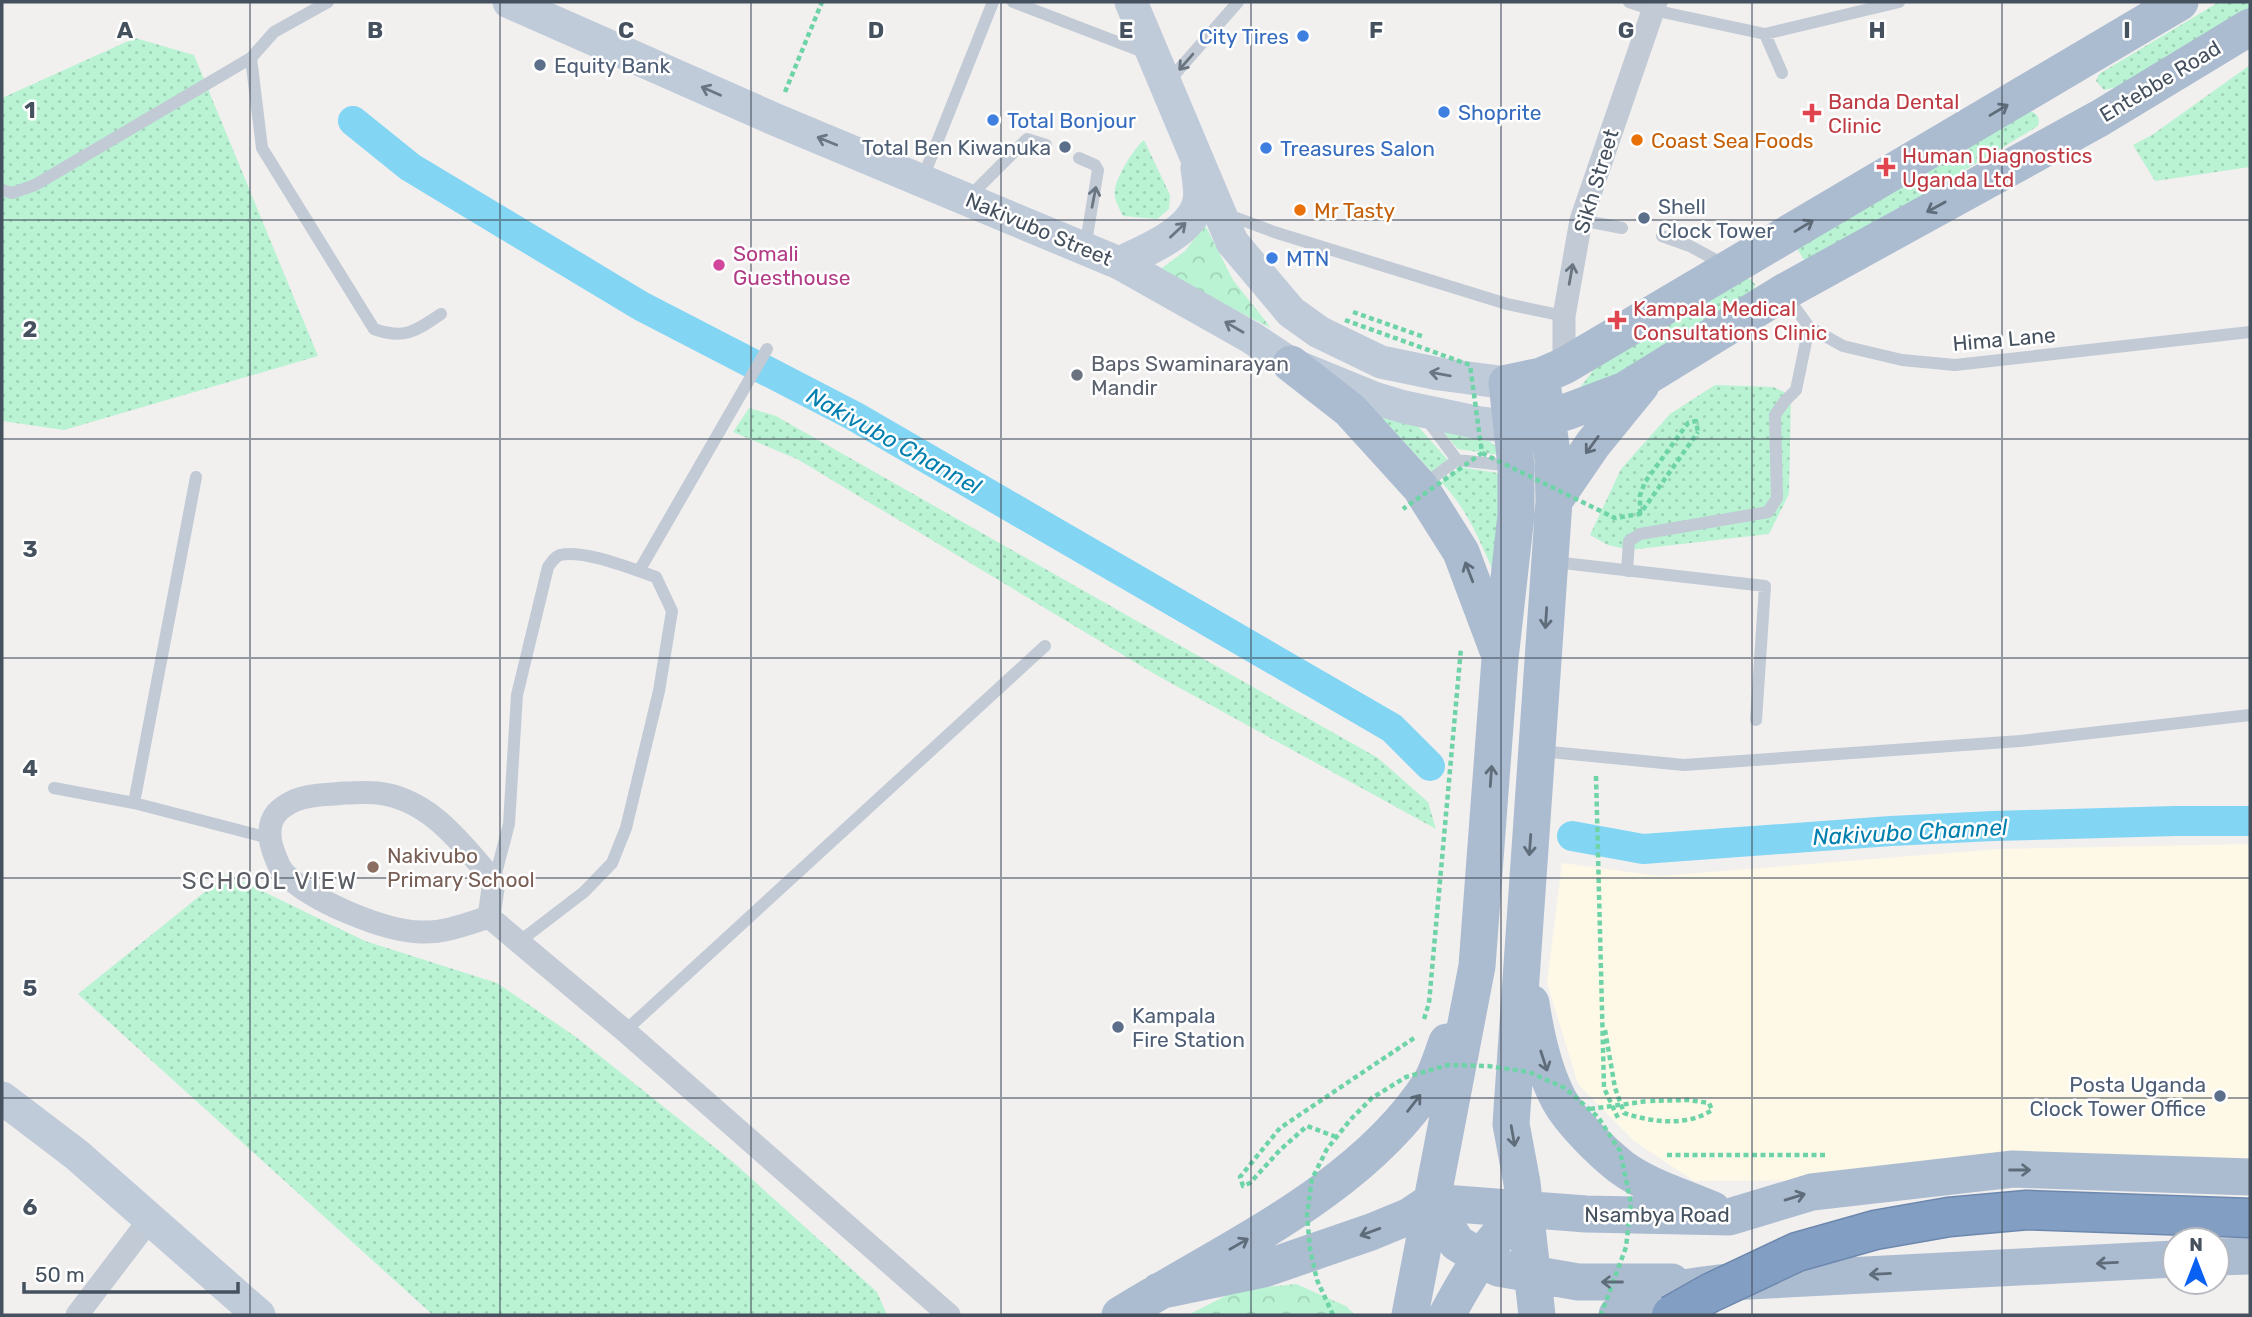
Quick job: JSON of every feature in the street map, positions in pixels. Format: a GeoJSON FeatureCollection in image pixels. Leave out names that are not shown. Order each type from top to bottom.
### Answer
{"type":"FeatureCollection","features":[{"type":"Feature","properties":{"kind":"highway"},"geometry":{"type":"LineString","coordinates":[[1671,1315],[1710,1293],[1797,1252],[1875,1230],[1949,1217],[2027,1210],[2250,1218]]}},
{"type":"Feature","properties":{"kind":"main road","name":"Nakivubo Street"},"geometry":{"type":"LineString","coordinates":[[509,2],[774,119],[1119,262],[1252,338],[1291,364],[1374,398],[1404,407],[1480,423],[1531,423]]}},
{"type":"Feature","properties":{"kind":"main road"},"geometry":{"type":"LineString","coordinates":[[1131,2],[1232,242],[1291,312],[1319,332],[1381,362],[1439,374],[1537,375],[1731,269],[2180,2]]}},
{"type":"Feature","properties":{"kind":"main road","name":"Entebbe Road"},"geometry":{"type":"LineString","coordinates":[[1531,423],[1625,390],[1784,292],[2100,118],[2250,27]]}},
{"type":"Feature","properties":{"kind":"main road"},"geometry":{"type":"LineString","coordinates":[[2062,73],[2100,118]]}},
{"type":"Feature","properties":{"kind":"main road"},"geometry":{"type":"LineString","coordinates":[[1119,262],[1170,238],[1186,223],[1199,202],[1197,160]]}},
{"type":"Feature","properties":{"kind":"main road"},"geometry":{"type":"LineString","coordinates":[[1291,364],[1350,410],[1412,498],[1461,552],[1500,659]]}},
{"type":"Feature","properties":{"kind":"main road"},"geometry":{"type":"LineString","coordinates":[[1553,501],[1592,444],[1651,374]]}},
{"type":"Feature","properties":{"kind":"main road"},"geometry":{"type":"LineString","coordinates":[[1410,1315],[1477,966],[1500,659],[1516,515],[1517,467],[1531,423],[1537,375]]}},
{"type":"Feature","properties":{"kind":"main road"},"geometry":{"type":"LineString","coordinates":[[1531,423],[1553,460],[1553,501],[1511,1124],[1522,1183],[1537,1315]]}},
{"type":"Feature","properties":{"kind":"main road"},"geometry":{"type":"LineString","coordinates":[[1522,946],[1534,1023],[1543,1060],[1560,1101],[1586,1133],[1622,1167],[1651,1184],[1729,1217]]}},
{"type":"Feature","properties":{"kind":"main road"},"geometry":{"type":"LineString","coordinates":[[1120,1315],[1291,1214],[1386,1139],[1432,1080],[1477,966]]}},
{"type":"Feature","properties":{"kind":"main road"},"geometry":{"type":"LineString","coordinates":[[2,1098],[77,1155],[259,1315]]}},
{"type":"Feature","properties":{"kind":"main road","name":"Nsambya Road"},"geometry":{"type":"LineString","coordinates":[[1431,1202],[1586,1214],[1729,1217],[1812,1192],[2013,1169],[2250,1177]]}},
{"type":"Feature","properties":{"kind":"main road"},"geometry":{"type":"LineString","coordinates":[[1431,1202],[1457,1243],[1498,1268],[1578,1282],[1729,1282],[2161,1260]]}},
{"type":"Feature","properties":{"kind":"main road"},"geometry":{"type":"LineString","coordinates":[[1158,1291],[1264,1269],[1371,1232],[1410,1216],[1431,1202]]}},
{"type":"Feature","properties":{"kind":"main road"},"geometry":{"type":"LineString","coordinates":[[1447,1315],[1480,1258],[1499,1232],[1524,1209]]}},
{"type":"Feature","properties":{"kind":"main road"},"geometry":{"type":"LineString","coordinates":[[2231,1257],[2250,1256]]}},
{"type":"Feature","properties":{"kind":"main road"},"geometry":{"type":"LineString","coordinates":[[1616,1315],[1649,1298],[1687,1287],[1729,1282]]}},
{"type":"Feature","properties":{"kind":"street","name":"Sikh Street"},"geometry":{"type":"LineString","coordinates":[[1537,375],[1564,316],[1581,220],[1654,6]]}},
{"type":"Feature","properties":{"kind":"street"},"geometry":{"type":"LineString","coordinates":[[344,793],[379,793],[408,802],[439,819],[494,881],[489,917],[439,932],[418,932],[382,925],[324,902],[284,873],[269,838],[270,823],[276,811],[299,799],[344,793]]}},
{"type":"Feature","properties":{"kind":"street"},"geometry":{"type":"LineString","coordinates":[[489,917],[625,1031],[949,1315]]}},
{"type":"Feature","properties":{"kind":"street"},"geometry":{"type":"LineString","coordinates":[[76,1315],[150,1219]]}},
{"type":"Feature","properties":{"kind":"lane"},"geometry":{"type":"LineString","coordinates":[[2,190],[12,193],[35,185],[251,58],[274,32],[328,2]]}},
{"type":"Feature","properties":{"kind":"lane"},"geometry":{"type":"LineString","coordinates":[[922,180],[993,2]]}},
{"type":"Feature","properties":{"kind":"lane"},"geometry":{"type":"LineString","coordinates":[[1013,2],[1159,70],[1238,2]]}},
{"type":"Feature","properties":{"kind":"lane"},"geometry":{"type":"LineString","coordinates":[[1629,2],[1765,34],[1899,2]]}},
{"type":"Feature","properties":{"kind":"lane"},"geometry":{"type":"LineString","coordinates":[[1765,34],[1782,73]]}},
{"type":"Feature","properties":{"kind":"lane"},"geometry":{"type":"LineString","coordinates":[[251,58],[262,148],[374,329],[393,336],[420,329],[441,314]]}},
{"type":"Feature","properties":{"kind":"lane"},"geometry":{"type":"LineString","coordinates":[[967,199],[1027,139],[1046,145]]}},
{"type":"Feature","properties":{"kind":"lane"},"geometry":{"type":"LineString","coordinates":[[1079,158],[1095,165],[1098,170],[1084,248]]}},
{"type":"Feature","properties":{"kind":"lane"},"geometry":{"type":"LineString","coordinates":[[1219,211],[1274,232],[1507,304],[1564,316]]}},
{"type":"Feature","properties":{"kind":"lane"},"geometry":{"type":"LineString","coordinates":[[1581,220],[1622,228]]}},
{"type":"Feature","properties":{"kind":"lane"},"geometry":{"type":"LineString","coordinates":[[1662,236],[1690,246],[1731,269]]}},
{"type":"Feature","properties":{"kind":"lane","name":"Hima Lane"},"geometry":{"type":"LineString","coordinates":[[1784,292],[1809,327],[1843,346],[1902,360],[1955,365],[2250,332]]}},
{"type":"Feature","properties":{"kind":"lane"},"geometry":{"type":"LineString","coordinates":[[1627,571],[1629,541],[1640,534],[1768,512],[1777,498],[1776,415],[1796,390],[1809,327]]}},
{"type":"Feature","properties":{"kind":"lane"},"geometry":{"type":"LineString","coordinates":[[639,571],[767,349]]}},
{"type":"Feature","properties":{"kind":"lane"},"geometry":{"type":"LineString","coordinates":[[1418,408],[1457,460],[1517,467]]}},
{"type":"Feature","properties":{"kind":"lane"},"geometry":{"type":"LineString","coordinates":[[1412,498],[1457,460]]}},
{"type":"Feature","properties":{"kind":"lane"},"geometry":{"type":"LineString","coordinates":[[134,803],[196,477]]}},
{"type":"Feature","properties":{"kind":"lane"},"geometry":{"type":"LineString","coordinates":[[494,881],[509,824],[517,695],[548,567],[561,555],[582,556],[656,577],[672,611],[659,691],[626,828],[611,863],[584,892],[520,941]]}},
{"type":"Feature","properties":{"kind":"lane"},"geometry":{"type":"LineString","coordinates":[[1550,562],[1765,586],[1756,720]]}},
{"type":"Feature","properties":{"kind":"lane"},"geometry":{"type":"LineString","coordinates":[[625,1031],[1045,646]]}},
{"type":"Feature","properties":{"kind":"lane"},"geometry":{"type":"LineString","coordinates":[[1536,750],[1684,765],[2020,741],[2250,715]]}},
{"type":"Feature","properties":{"kind":"lane"},"geometry":{"type":"LineString","coordinates":[[54,788],[134,803],[269,838]]}},
{"type":"Feature","properties":{"kind":"path"},"geometry":{"type":"LineString","coordinates":[[774,119],[822,2]]}},
{"type":"Feature","properties":{"kind":"path"},"geometry":{"type":"LineString","coordinates":[[1345,320],[1470,365],[1482,453]]}},
{"type":"Feature","properties":{"kind":"path"},"geometry":{"type":"LineString","coordinates":[[1482,453],[1615,518],[1640,514],[1698,432],[1696,421],[1688,423],[1645,482],[1640,495],[1640,534]]}},
{"type":"Feature","properties":{"kind":"path"},"geometry":{"type":"LineString","coordinates":[[1412,498],[1482,453]]}},
{"type":"Feature","properties":{"kind":"path"},"geometry":{"type":"LineString","coordinates":[[1422,1024],[1430,1003],[1462,640]]}},
{"type":"Feature","properties":{"kind":"path"},"geometry":{"type":"LineString","coordinates":[[1596,756],[1604,1088],[1620,1121]]}},
{"type":"Feature","properties":{"kind":"path"},"geometry":{"type":"LineString","coordinates":[[1589,1109],[1648,1101],[1688,1100],[1709,1103],[1712,1110],[1699,1118],[1649,1121],[1624,1113],[1615,1088],[1602,1012]]}},
{"type":"Feature","properties":{"kind":"path"},"geometry":{"type":"LineString","coordinates":[[1336,1137],[1307,1126],[1280,1150],[1250,1183],[1243,1186],[1240,1177],[1280,1128],[1419,1035]]}},
{"type":"Feature","properties":{"kind":"path"},"geometry":{"type":"LineString","coordinates":[[1333,1315],[1317,1280],[1310,1249],[1307,1215],[1312,1179],[1336,1137],[1371,1098],[1406,1077],[1448,1065],[1488,1066],[1529,1072],[1565,1088],[1598,1116],[1620,1151],[1632,1203],[1626,1247],[1601,1315]]}},
{"type":"Feature","properties":{"kind":"path"},"geometry":{"type":"LineString","coordinates":[[1663,1154],[1831,1155]]}},
{"type":"Feature","properties":{"kind":"shaded area"},"geometry":{"type":"Polygon","coordinates":[[[2250,844],[2250,1183],[2103,1179],[1694,1181],[1634,1141],[1578,1084],[1547,983],[1562,863],[1659,876],[1999,849],[2250,844]]]}},
{"type":"Feature","properties":{"kind":"green space"},"geometry":{"type":"Polygon","coordinates":[[[2219,2],[2250,2],[2250,8],[2117,87],[2104,90],[2096,81],[2099,74],[2219,2]]]}},
{"type":"Feature","properties":{"kind":"green space"},"geometry":{"type":"Polygon","coordinates":[[[135,38],[194,55],[318,356],[64,430],[2,421],[2,98],[135,38]]]}},
{"type":"Feature","properties":{"kind":"green space"},"geometry":{"type":"Polygon","coordinates":[[[2250,65],[2250,167],[2155,181],[2133,145],[2152,135],[2250,65]]]}},
{"type":"Feature","properties":{"kind":"green space"},"geometry":{"type":"Polygon","coordinates":[[[2031,111],[2038,117],[2038,126],[1807,265],[1796,247],[2031,111]]]}},
{"type":"Feature","properties":{"kind":"green space"},"geometry":{"type":"Polygon","coordinates":[[[1144,140],[1170,195],[1169,209],[1157,219],[1123,216],[1115,196],[1116,183],[1122,170],[1144,140]]]}},
{"type":"Feature","properties":{"kind":"green space"},"geometry":{"type":"Polygon","coordinates":[[[1205,225],[1233,280],[1271,328],[1158,271],[1185,251],[1205,225]]]}},
{"type":"Feature","properties":{"kind":"green space"},"geometry":{"type":"Polygon","coordinates":[[[1743,279],[1750,279],[1755,284],[1754,292],[1610,378],[1579,389],[1598,364],[1743,279]]]}},
{"type":"Feature","properties":{"kind":"green space"},"geometry":{"type":"Polygon","coordinates":[[[1715,385],[1773,387],[1791,395],[1789,494],[1769,534],[1629,550],[1608,545],[1590,535],[1621,469],[1670,414],[1715,385]]]}},
{"type":"Feature","properties":{"kind":"green space"},"geometry":{"type":"Polygon","coordinates":[[[749,408],[776,416],[1378,758],[1428,802],[1436,829],[1158,676],[797,459],[733,432],[749,408]]]}},
{"type":"Feature","properties":{"kind":"green space"},"geometry":{"type":"Polygon","coordinates":[[[1375,411],[1416,424],[1448,460],[1432,472],[1375,411]]]}},
{"type":"Feature","properties":{"kind":"green space"},"geometry":{"type":"Polygon","coordinates":[[[1440,428],[1480,432],[1506,456],[1458,449],[1440,428]]]}},
{"type":"Feature","properties":{"kind":"green space"},"geometry":{"type":"Polygon","coordinates":[[[1460,467],[1504,474],[1497,580],[1467,516],[1441,482],[1460,467]]]}},
{"type":"Feature","properties":{"kind":"green space"},"geometry":{"type":"Polygon","coordinates":[[[227,874],[365,941],[497,983],[576,1037],[733,1162],[877,1292],[887,1315],[433,1315],[78,994],[227,874]]]}},
{"type":"Feature","properties":{"kind":"green space"},"geometry":{"type":"Polygon","coordinates":[[[1296,1284],[1346,1306],[1355,1315],[1188,1315],[1237,1290],[1296,1284]]]}},
{"type":"Feature","properties":{"kind":"waterway","name":"Nakivubo Channel"},"geometry":{"type":"LineString","coordinates":[[353,121],[410,167],[641,306],[854,416],[1392,728],[1430,766]]}},
{"type":"Feature","properties":{"kind":"waterway","name":"Nakivubo Channel"},"geometry":{"type":"LineString","coordinates":[[1572,836],[1643,849],[1993,826],[2250,821]]}},
{"type":"Feature","properties":{"kind":"place","name":"City Tires"},"geometry":{"type":"Point","coordinates":[1303,36]}},
{"type":"Feature","properties":{"kind":"place","name":"Equity Bank"},"geometry":{"type":"Point","coordinates":[540,65]}},
{"type":"Feature","properties":{"kind":"place","name":"Shoprite"},"geometry":{"type":"Point","coordinates":[1444,112]}},
{"type":"Feature","properties":{"kind":"place","name":"Banda Dental Clinic"},"geometry":{"type":"Point","coordinates":[1812,113]}},
{"type":"Feature","properties":{"kind":"place","name":"Total Bonjour"},"geometry":{"type":"Point","coordinates":[993,120]}},
{"type":"Feature","properties":{"kind":"place","name":"Coast Sea Foods"},"geometry":{"type":"Point","coordinates":[1637,140]}},
{"type":"Feature","properties":{"kind":"place","name":"Total Ben Kiwanuka"},"geometry":{"type":"Point","coordinates":[1065,147]}},
{"type":"Feature","properties":{"kind":"place","name":"Treasures Salon"},"geometry":{"type":"Point","coordinates":[1266,148]}},
{"type":"Feature","properties":{"kind":"place","name":"Human Diagnostics Uganda Ltd"},"geometry":{"type":"Point","coordinates":[1886,167]}},
{"type":"Feature","properties":{"kind":"place","name":"Mr Tasty"},"geometry":{"type":"Point","coordinates":[1300,210]}},
{"type":"Feature","properties":{"kind":"place","name":"Shell Clock Tower"},"geometry":{"type":"Point","coordinates":[1644,218]}},
{"type":"Feature","properties":{"kind":"place","name":"MTN"},"geometry":{"type":"Point","coordinates":[1272,258]}},
{"type":"Feature","properties":{"kind":"place","name":"Somali Guesthouse"},"geometry":{"type":"Point","coordinates":[719,265]}},
{"type":"Feature","properties":{"kind":"place","name":"Kampala Medical Consultations Clinic"},"geometry":{"type":"Point","coordinates":[1617,320]}},
{"type":"Feature","properties":{"kind":"place","name":"Baps Swaminarayan Mandir"},"geometry":{"type":"Point","coordinates":[1077,375]}},
{"type":"Feature","properties":{"kind":"place","name":"Nakivubo Primary School"},"geometry":{"type":"Point","coordinates":[373,867]}},
{"type":"Feature","properties":{"kind":"place","name":"Kampala Fire Station"},"geometry":{"type":"Point","coordinates":[1118,1027]}},
{"type":"Feature","properties":{"kind":"place","name":"Posta Uganda Clock Tower Office"},"geometry":{"type":"Point","coordinates":[2220,1096]}},
{"type":"Feature","properties":{"kind":"district","name":"SCHOOL VIEW"},"geometry":{"type":"Point","coordinates":[270,881]}}]}
